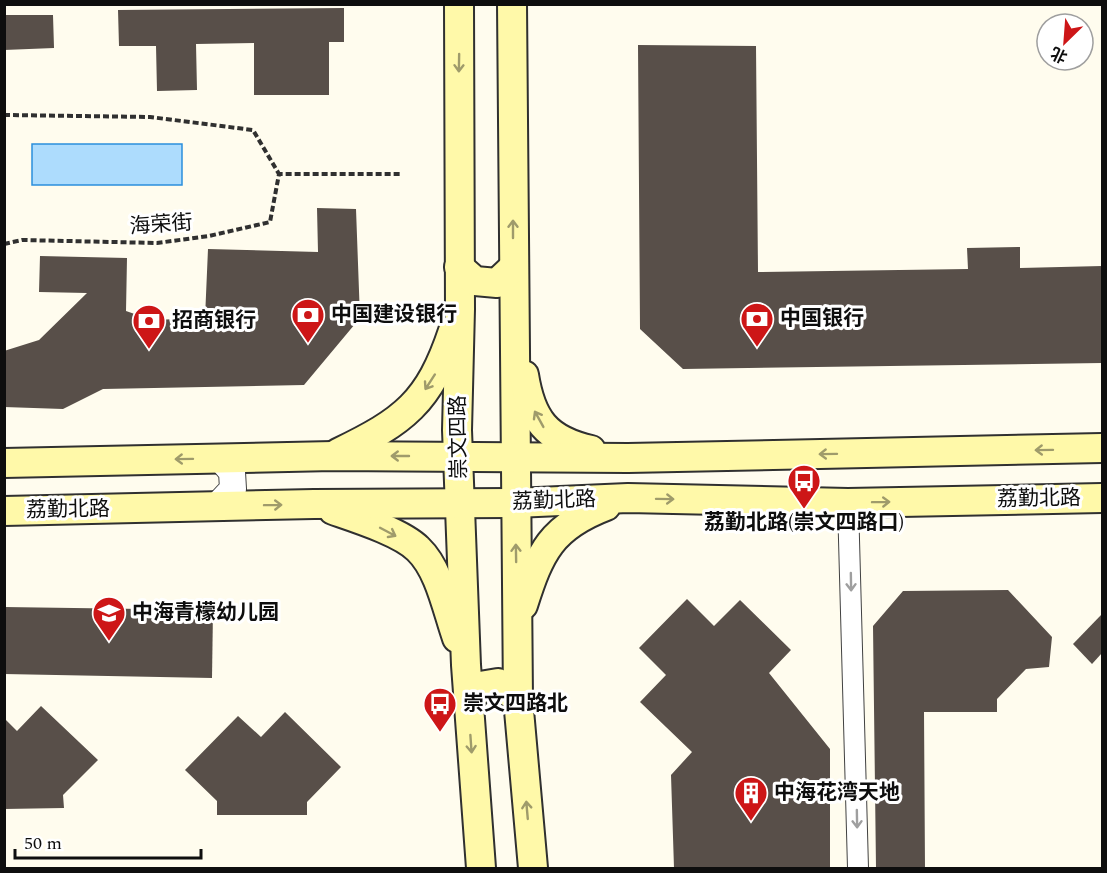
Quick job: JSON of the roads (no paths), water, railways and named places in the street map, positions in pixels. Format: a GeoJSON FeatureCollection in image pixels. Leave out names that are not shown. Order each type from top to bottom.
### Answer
{"type":"FeatureCollection","features":[{"type":"Feature","properties":{"kind":"main road","name":"崇文四路"},"geometry":{"type":"LineString","coordinates":[[459,4],[458,456],[468,703],[482,868]]}},
{"type":"Feature","properties":{"kind":"main road"},"geometry":{"type":"LineString","coordinates":[[513,4],[518,699],[533,868]]}},
{"type":"Feature","properties":{"kind":"main road"},"geometry":{"type":"LineString","coordinates":[[459,267],[475,281],[497,283],[514,267]]}},
{"type":"Feature","properties":{"kind":"main road"},"geometry":{"type":"LineString","coordinates":[[333,456],[373,436],[407,414],[433,380],[460,309]]}},
{"type":"Feature","properties":{"kind":"main road"},"geometry":{"type":"LineString","coordinates":[[514,309],[528,396],[542,427],[579,447],[628,458]]}},
{"type":"Feature","properties":{"kind":"main road","name":"荔勤北路"},"geometry":{"type":"LineString","coordinates":[[4,463],[333,456],[628,458],[1102,448]]}},
{"type":"Feature","properties":{"kind":"main road"},"geometry":{"type":"LineString","coordinates":[[517,625],[535,572],[549,543],[572,521],[628,498]]}},
{"type":"Feature","properties":{"kind":"main road","name":"荔勤北路"},"geometry":{"type":"LineString","coordinates":[[4,511],[314,504],[515,503],[628,498],[849,503],[1102,498]]}},
{"type":"Feature","properties":{"kind":"main road"},"geometry":{"type":"LineString","coordinates":[[314,504],[383,529],[417,549],[435,575],[466,664]]}},
{"type":"Feature","properties":{"kind":"main road"},"geometry":{"type":"LineString","coordinates":[[468,703],[480,686],[498,683],[518,699]]}},
{"type":"Feature","properties":{"kind":"street"},"geometry":{"type":"LineString","coordinates":[[217,506],[233,489],[232,472],[220,458]]}},
{"type":"Feature","properties":{"kind":"street"},"geometry":{"type":"LineString","coordinates":[[849,503],[858,868]]}},
{"type":"Feature","properties":{"kind":"water"},"geometry":{"type":"Polygon","coordinates":[[[32,144],[182,144],[182,185],[32,185],[32,144]]]}},
{"type":"Feature","properties":{"kind":"place","name":"中国建设银行"},"geometry":{"type":"Point","coordinates":[308,344]}},
{"type":"Feature","properties":{"kind":"place","name":"中国银行"},"geometry":{"type":"Point","coordinates":[757,348]}},
{"type":"Feature","properties":{"kind":"place","name":"招商银行"},"geometry":{"type":"Point","coordinates":[149,350]}},
{"type":"Feature","properties":{"kind":"place","name":"荔勤北路(崇文四路口)"},"geometry":{"type":"Point","coordinates":[804,510]}},
{"type":"Feature","properties":{"kind":"place","name":"中海青檬幼儿园"},"geometry":{"type":"Point","coordinates":[109,642]}},
{"type":"Feature","properties":{"kind":"place","name":"崇文四路北"},"geometry":{"type":"Point","coordinates":[440,733]}},
{"type":"Feature","properties":{"kind":"place","name":"中海花湾天地"},"geometry":{"type":"Point","coordinates":[751,822]}}]}
